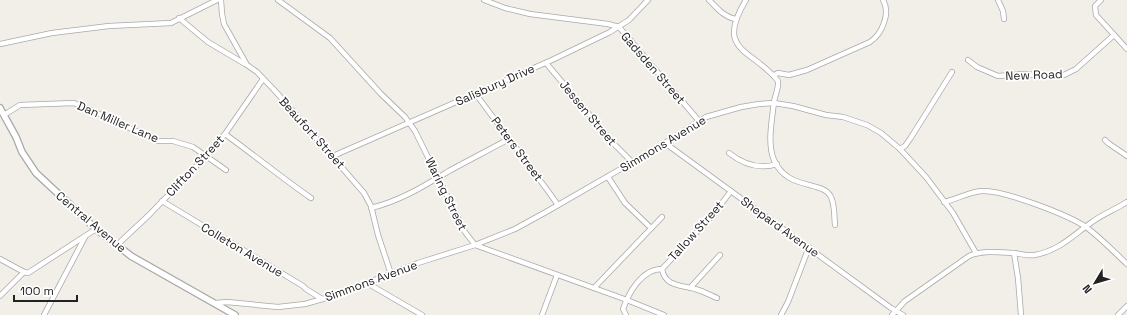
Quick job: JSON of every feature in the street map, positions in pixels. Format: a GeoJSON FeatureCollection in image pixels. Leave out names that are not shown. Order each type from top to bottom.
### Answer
{"type":"FeatureCollection","features":[{"type":"Feature","properties":{"kind":"street"},"geometry":{"type":"LineString","coordinates":[[0,44],[52,33],[109,26],[171,24],[179,18],[217,0]]}},
{"type":"Feature","properties":{"kind":"street","name":"Beaufort Street"},"geometry":{"type":"LineString","coordinates":[[221,0],[224,24],[247,65],[263,79],[362,188],[372,208],[378,235],[391,274]]}},
{"type":"Feature","properties":{"kind":"street","name":"Waring Street"},"geometry":{"type":"LineString","coordinates":[[278,0],[330,38],[382,94],[395,105],[410,123],[465,232],[471,242],[475,245]]}},
{"type":"Feature","properties":{"kind":"street","name":"Gadsden Street"},"geometry":{"type":"LineString","coordinates":[[484,0],[505,8],[530,14],[608,24],[619,27],[699,121]]}},
{"type":"Feature","properties":{"kind":"street","name":"Salisbury Drive"},"geometry":{"type":"LineString","coordinates":[[333,156],[546,63],[619,27],[629,20],[648,0]]}},
{"type":"Feature","properties":{"kind":"street"},"geometry":{"type":"LineString","coordinates":[[709,0],[726,16],[735,19]]}},
{"type":"Feature","properties":{"kind":"street"},"geometry":{"type":"LineString","coordinates":[[746,0],[735,19],[734,35],[739,46],[757,63],[774,75],[778,84],[774,103],[771,147],[772,153],[777,164],[789,178],[805,185],[820,187],[826,191],[831,197],[835,225]]}},
{"type":"Feature","properties":{"kind":"street"},"geometry":{"type":"LineString","coordinates":[[774,75],[778,73],[789,75],[807,70],[870,42],[880,33],[883,25],[886,12],[884,0]]}},
{"type":"Feature","properties":{"kind":"street"},"geometry":{"type":"LineString","coordinates":[[998,0],[1003,11],[1004,19]]}},
{"type":"Feature","properties":{"kind":"street"},"geometry":{"type":"LineString","coordinates":[[1101,0],[1095,6],[1094,10],[1096,15],[1127,50]]}},
{"type":"Feature","properties":{"kind":"street"},"geometry":{"type":"LineString","coordinates":[[179,18],[208,42],[247,65]]}},
{"type":"Feature","properties":{"kind":"street","name":"New Road"},"geometry":{"type":"LineString","coordinates":[[968,60],[977,67],[998,76],[1023,74],[1051,76],[1064,75],[1076,69],[1114,35]]}},
{"type":"Feature","properties":{"kind":"street","name":"Jessen Street"},"geometry":{"type":"LineString","coordinates":[[546,63],[614,144],[632,162]]}},
{"type":"Feature","properties":{"kind":"street"},"geometry":{"type":"LineString","coordinates":[[900,149],[905,146],[910,139],[952,72]]}},
{"type":"Feature","properties":{"kind":"street","name":"Clifton Street"},"geometry":{"type":"LineString","coordinates":[[117,245],[205,157],[225,134],[263,79]]}},
{"type":"Feature","properties":{"kind":"street","name":"Peters Street"},"geometry":{"type":"LineString","coordinates":[[475,93],[558,206]]}},
{"type":"Feature","properties":{"kind":"street","name":"Dan Miller Lane"},"geometry":{"type":"LineString","coordinates":[[4,115],[20,105],[74,103],[158,141],[173,141],[193,147],[205,157],[226,170]]}},
{"type":"Feature","properties":{"kind":"street","name":"Simmons Avenue"},"geometry":{"type":"LineString","coordinates":[[216,303],[227,302],[251,305],[291,306],[322,299],[475,245],[519,227],[558,206],[709,116],[750,105],[774,103],[843,116],[881,133],[900,149],[926,177],[953,213],[976,253]]}},
{"type":"Feature","properties":{"kind":"street","name":"Central Avenue"},"geometry":{"type":"LineString","coordinates":[[0,108],[16,137],[22,152],[36,174],[96,229],[150,267],[216,303],[234,315]]}},
{"type":"Feature","properties":{"kind":"street"},"geometry":{"type":"LineString","coordinates":[[225,134],[311,198]]}},
{"type":"Feature","properties":{"kind":"street"},"geometry":{"type":"LineString","coordinates":[[372,208],[400,198],[509,139]]}},
{"type":"Feature","properties":{"kind":"street"},"geometry":{"type":"LineString","coordinates":[[1105,140],[1127,156]]}},
{"type":"Feature","properties":{"kind":"street","name":"Shepard Avenue"},"geometry":{"type":"LineString","coordinates":[[665,143],[809,247],[894,313],[903,315]]}},
{"type":"Feature","properties":{"kind":"street"},"geometry":{"type":"LineString","coordinates":[[729,153],[740,161],[762,167],[777,164]]}},
{"type":"Feature","properties":{"kind":"street"},"geometry":{"type":"LineString","coordinates":[[608,177],[625,204],[651,228]]}},
{"type":"Feature","properties":{"kind":"street","name":"Tallow Street"},"geometry":{"type":"LineString","coordinates":[[627,300],[646,273],[654,269],[662,269],[713,215],[731,191]]}},
{"type":"Feature","properties":{"kind":"street"},"geometry":{"type":"LineString","coordinates":[[944,202],[978,192],[994,192],[1017,197],[1073,220],[1086,227],[1127,264]]}},
{"type":"Feature","properties":{"kind":"street","name":"Colleton Avenue"},"geometry":{"type":"LineString","coordinates":[[162,201],[322,299]]}},
{"type":"Feature","properties":{"kind":"street"},"geometry":{"type":"LineString","coordinates":[[894,313],[905,301],[969,256],[976,253],[987,252],[1032,255],[1046,252],[1059,246],[1093,221],[1127,202]]}},
{"type":"Feature","properties":{"kind":"street"},"geometry":{"type":"LineString","coordinates":[[594,288],[662,217]]}},
{"type":"Feature","properties":{"kind":"street"},"geometry":{"type":"LineString","coordinates":[[0,259],[28,273],[96,229]]}},
{"type":"Feature","properties":{"kind":"street"},"geometry":{"type":"LineString","coordinates":[[44,315],[85,236]]}},
{"type":"Feature","properties":{"kind":"street"},"geometry":{"type":"LineString","coordinates":[[475,245],[627,300],[664,315]]}},
{"type":"Feature","properties":{"kind":"street"},"geometry":{"type":"LineString","coordinates":[[781,315],[788,302],[809,247]]}},
{"type":"Feature","properties":{"kind":"street"},"geometry":{"type":"LineString","coordinates":[[1014,254],[1018,278],[1021,315]]}},
{"type":"Feature","properties":{"kind":"street"},"geometry":{"type":"LineString","coordinates":[[690,288],[720,255]]}},
{"type":"Feature","properties":{"kind":"street"},"geometry":{"type":"LineString","coordinates":[[662,269],[663,275],[672,283],[679,286],[696,289],[717,298]]}},
{"type":"Feature","properties":{"kind":"street"},"geometry":{"type":"LineString","coordinates":[[0,296],[24,272]]}},
{"type":"Feature","properties":{"kind":"street"},"geometry":{"type":"LineString","coordinates":[[542,315],[557,275]]}},
{"type":"Feature","properties":{"kind":"street"},"geometry":{"type":"LineString","coordinates":[[367,283],[422,315]]}},
{"type":"Feature","properties":{"kind":"street"},"geometry":{"type":"LineString","coordinates":[[626,315],[623,309],[627,300]]}},
{"type":"Feature","properties":{"kind":"street"},"geometry":{"type":"LineString","coordinates":[[1118,315],[1127,306]]}}]}
